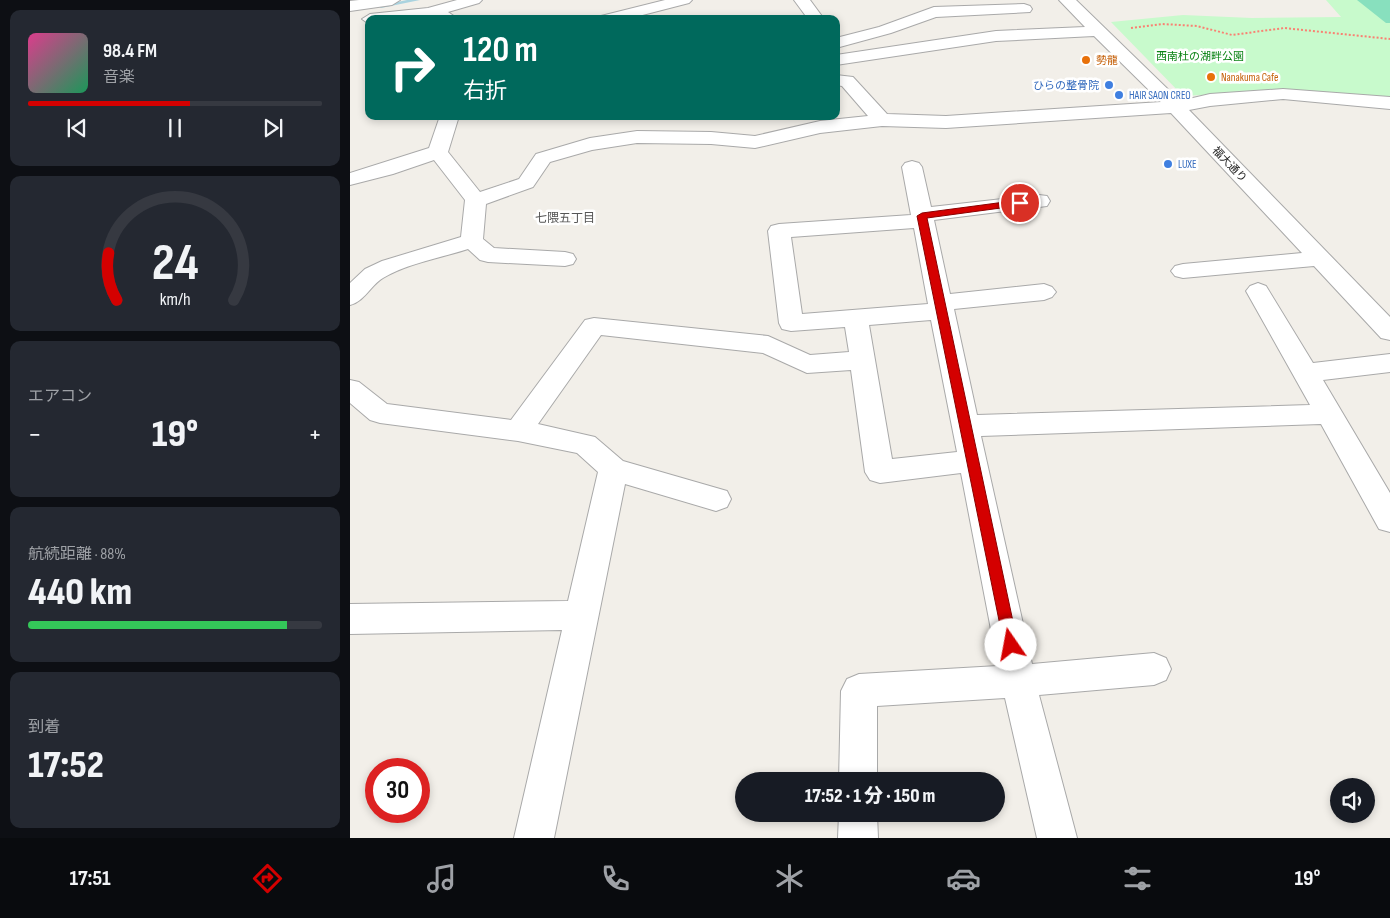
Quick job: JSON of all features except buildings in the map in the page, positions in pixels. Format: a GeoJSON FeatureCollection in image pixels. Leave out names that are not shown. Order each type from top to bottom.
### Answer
{"type":"FeatureCollection","features":[{"type":"Feature","properties":{"kind":"street"},"geometry":{"type":"LineString","coordinates":[[350,6],[392,0]]}},
{"type":"Feature","properties":{"kind":"street"},"geometry":{"type":"LineString","coordinates":[[428,14],[474,0]]}},
{"type":"Feature","properties":{"kind":"street"},"geometry":{"type":"LineString","coordinates":[[637,15],[684,0]]}},
{"type":"Feature","properties":{"kind":"street"},"geometry":{"type":"LineString","coordinates":[[802,0],[813,15]]}},
{"type":"Feature","properties":{"kind":"street","name":"福大通り"},"geometry":{"type":"LineString","coordinates":[[1067,0],[1176,107],[1390,332]]}},
{"type":"Feature","properties":{"kind":"street"},"geometry":{"type":"LineString","coordinates":[[840,41],[885,30],[934,12],[1024,9]]}},
{"type":"Feature","properties":{"kind":"street"},"geometry":{"type":"LineString","coordinates":[[416,15],[444,15]]}},
{"type":"Feature","properties":{"kind":"street"},"geometry":{"type":"LineString","coordinates":[[350,21],[365,19]]}},
{"type":"Feature","properties":{"kind":"street"},"geometry":{"type":"LineString","coordinates":[[840,59],[996,36],[1099,31]]}},
{"type":"Feature","properties":{"kind":"street"},"geometry":{"type":"LineString","coordinates":[[840,81],[846,82],[882,120]]}},
{"type":"Feature","properties":{"kind":"street"},"geometry":{"type":"LineString","coordinates":[[476,200],[526,183],[543,158],[590,144],[637,138],[711,138],[755,142],[820,127],[882,120],[946,122],[1176,107],[1210,100],[1283,94],[1390,103]]}},
{"type":"Feature","properties":{"kind":"street"},"geometry":{"type":"LineString","coordinates":[[438,152],[449,120]]}},
{"type":"Feature","properties":{"kind":"street"},"geometry":{"type":"LineString","coordinates":[[350,180],[438,152]]}},
{"type":"Feature","properties":{"kind":"street"},"geometry":{"type":"LineString","coordinates":[[438,152],[476,200],[472,241]]}},
{"type":"Feature","properties":{"kind":"street"},"geometry":{"type":"LineString","coordinates":[[912,167],[1018,681],[1057,838]]}},
{"type":"Feature","properties":{"kind":"street"},"geometry":{"type":"LineString","coordinates":[[1039,201],[922,218],[779,231],[791,323],[856,318],[1044,292]]}},
{"type":"Feature","properties":{"kind":"street"},"geometry":{"type":"LineString","coordinates":[[472,241],[488,255],[565,259]]}},
{"type":"Feature","properties":{"kind":"street"},"geometry":{"type":"LineString","coordinates":[[350,297],[373,274],[390,266],[472,241]]}},
{"type":"Feature","properties":{"kind":"street"},"geometry":{"type":"LineString","coordinates":[[1183,271],[1321,258]]}},
{"type":"Feature","properties":{"kind":"street"},"geometry":{"type":"LineString","coordinates":[[1258,291],[1390,520]]}},
{"type":"Feature","properties":{"kind":"street"},"geometry":{"type":"LineString","coordinates":[[856,318],[880,472],[972,461]]}},
{"type":"Feature","properties":{"kind":"street"},"geometry":{"type":"LineString","coordinates":[[518,431],[594,326],[768,345],[807,364],[862,360]]}},
{"type":"Feature","properties":{"kind":"street"},"geometry":{"type":"LineString","coordinates":[[1306,373],[1390,363]]}},
{"type":"Feature","properties":{"kind":"street"},"geometry":{"type":"LineString","coordinates":[[350,389],[380,413],[518,431],[585,444],[613,469],[716,499]]}},
{"type":"Feature","properties":{"kind":"street"},"geometry":{"type":"LineString","coordinates":[[965,426],[1329,414]]}},
{"type":"Feature","properties":{"kind":"street"},"geometry":{"type":"LineString","coordinates":[[534,838],[613,469]]}},
{"type":"Feature","properties":{"kind":"street"},"geometry":{"type":"LineString","coordinates":[[350,619],[582,615]]}},
{"type":"Feature","properties":{"kind":"street"},"geometry":{"type":"LineString","coordinates":[[858,772],[859,691],[1018,681],[1154,669]]}},
{"type":"Feature","properties":{"kind":"street"},"geometry":{"type":"LineString","coordinates":[[858,822],[858,838]]}},
{"type":"Feature","properties":{"kind":"path"},"geometry":{"type":"LineString","coordinates":[[1124,28],[1162,24],[1196,26],[1232,35],[1284,28],[1354,37],[1390,39]]}},
{"type":"Feature","properties":{"kind":"green space","name":"西南杜の湖畔公園"},"geometry":{"type":"Polygon","coordinates":[[[1326,0],[1390,0],[1390,99],[1302,90],[1183,96],[1111,22],[1183,15],[1252,18],[1341,17],[1326,0]]]}},
{"type":"Feature","properties":{"kind":"green space"},"geometry":{"type":"Polygon","coordinates":[[[1357,0],[1390,0],[1390,23],[1386,23],[1357,0]]]}},
{"type":"Feature","properties":{"kind":"waterway"},"geometry":{"type":"LineString","coordinates":[[381,6],[417,0]]}},
{"type":"Feature","properties":{"kind":"place","name":"勢龍"},"geometry":{"type":"Point","coordinates":[1086,60]}},
{"type":"Feature","properties":{"kind":"place","name":"Nanakuma Cafe"},"geometry":{"type":"Point","coordinates":[1211,77]}},
{"type":"Feature","properties":{"kind":"place","name":"ひらの整骨院"},"geometry":{"type":"Point","coordinates":[1109,85]}},
{"type":"Feature","properties":{"kind":"place","name":"HAIR SAON CREO"},"geometry":{"type":"Point","coordinates":[1119,95]}},
{"type":"Feature","properties":{"kind":"place","name":"LUXE"},"geometry":{"type":"Point","coordinates":[1168,164]}},
{"type":"Feature","properties":{"kind":"district","name":"七隈五丁目"},"geometry":{"type":"Point","coordinates":[565,218]}},
{"type":"Feature","properties":{"kind":"route"},"geometry":{"type":"LineString","coordinates":[[1011,645],[922,216],[1020,203]]}}]}
